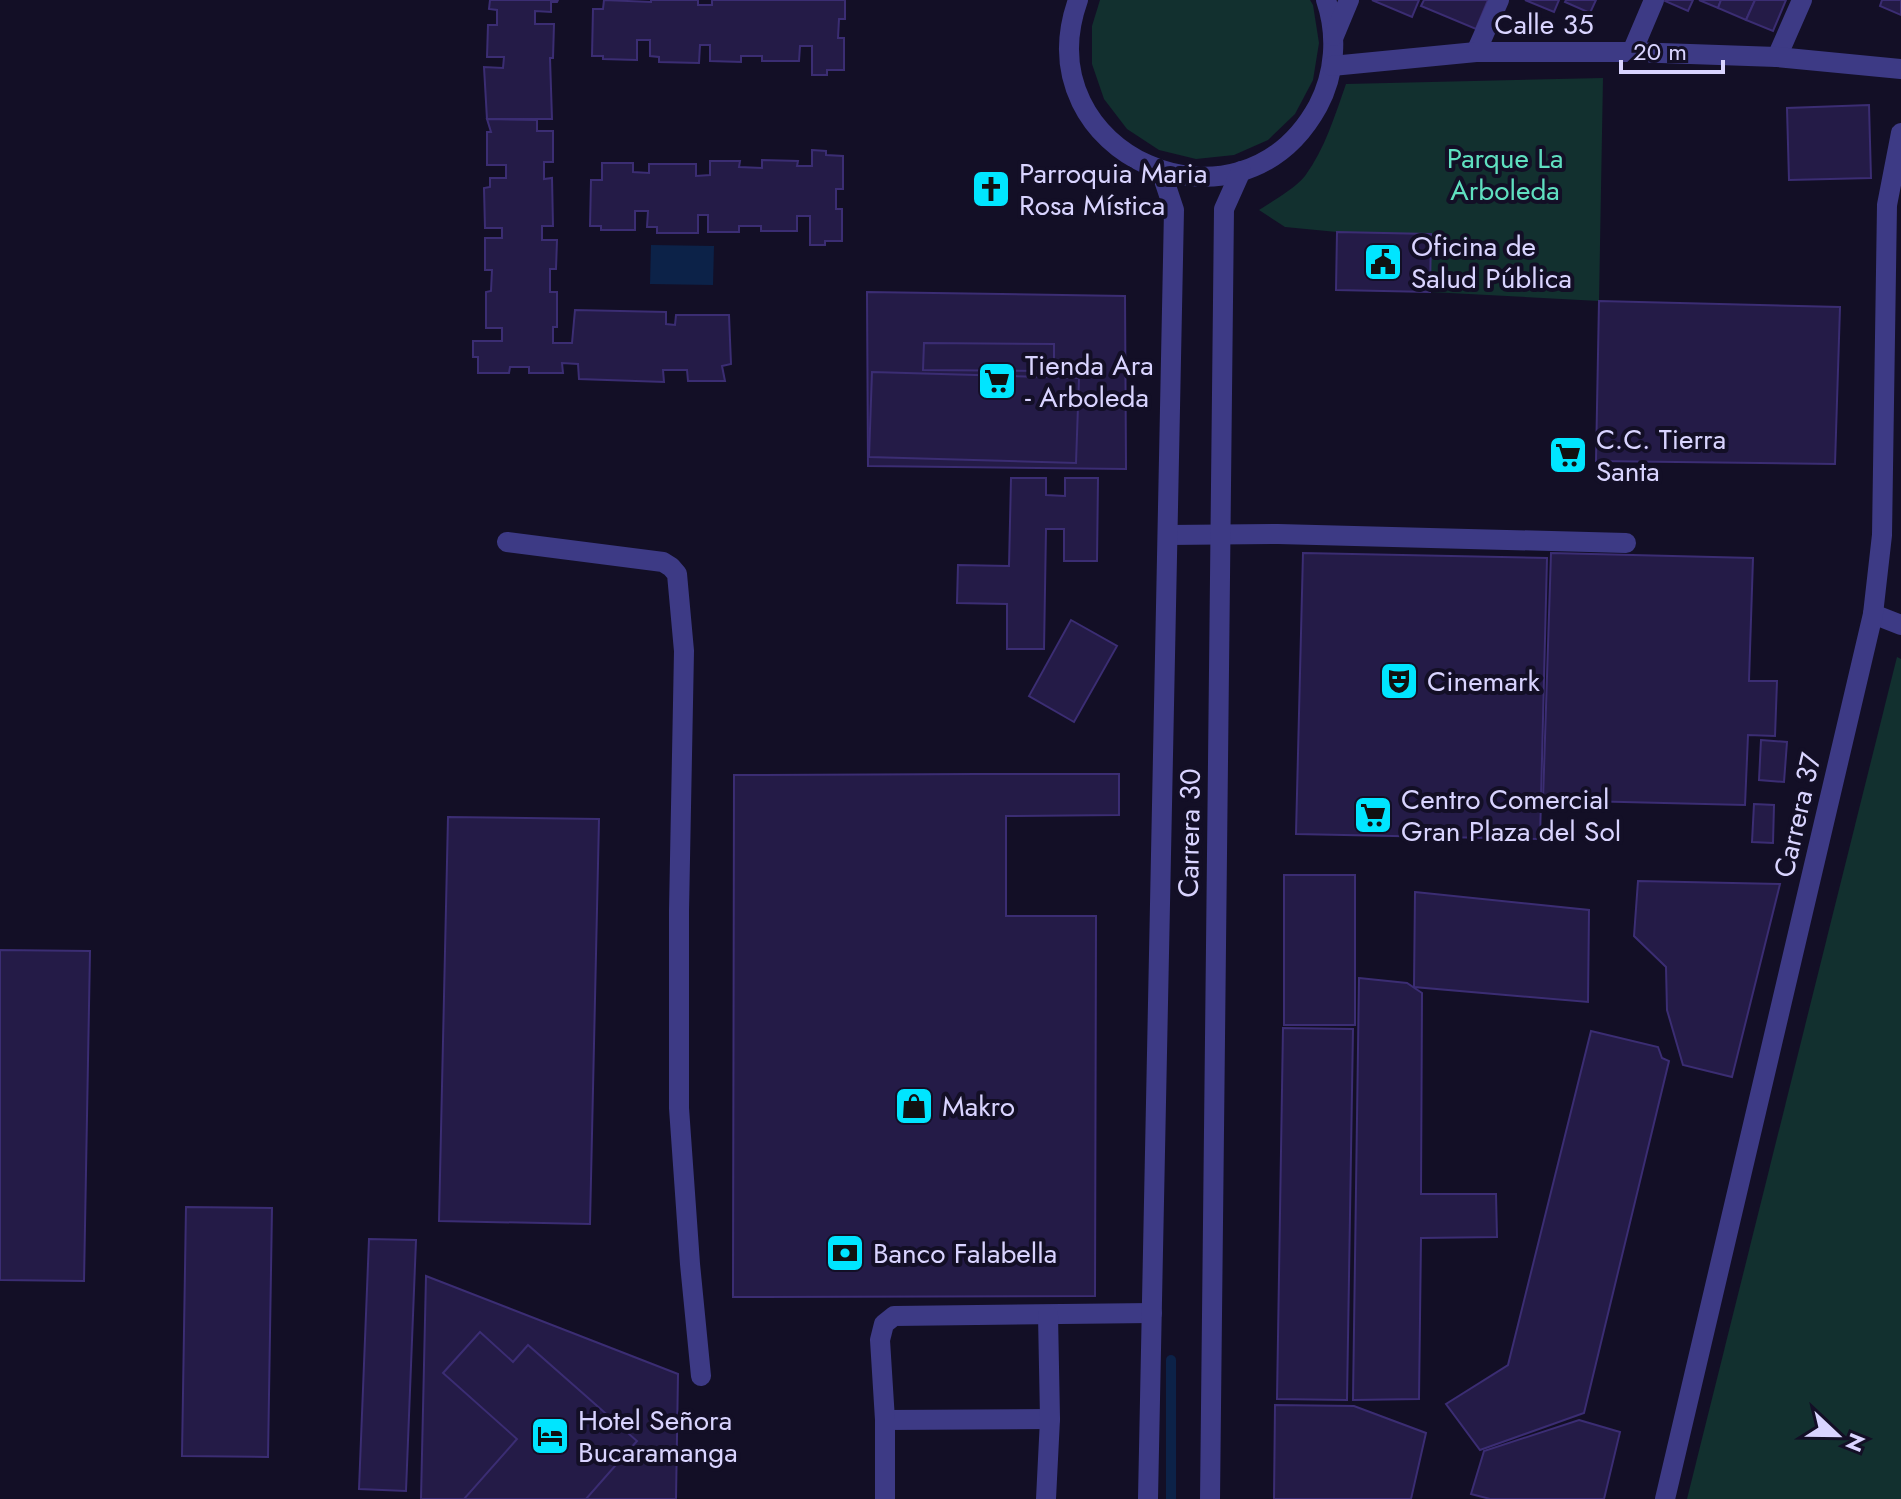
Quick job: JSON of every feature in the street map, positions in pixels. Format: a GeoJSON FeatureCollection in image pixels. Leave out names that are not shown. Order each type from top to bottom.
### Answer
{"type":"FeatureCollection","features":[{"type":"Feature","properties":{"kind":"street"},"geometry":{"type":"LineString","coordinates":[[1078,0],[1070,36],[1070,61],[1082,103],[1093,121],[1107,138],[1141,163],[1188,177],[1214,177],[1241,171],[1267,160],[1291,142],[1310,120],[1324,94],[1332,66],[1334,36],[1326,0]]}},
{"type":"Feature","properties":{"kind":"street"},"geometry":{"type":"LineString","coordinates":[[1334,36],[1349,0]]}},
{"type":"Feature","properties":{"kind":"street"},"geometry":{"type":"LineString","coordinates":[[1476,52],[1499,0]]}},
{"type":"Feature","properties":{"kind":"street"},"geometry":{"type":"LineString","coordinates":[[1632,52],[1654,0]]}},
{"type":"Feature","properties":{"kind":"street"},"geometry":{"type":"LineString","coordinates":[[1777,57],[1802,0]]}},
{"type":"Feature","properties":{"kind":"street","name":"Calle 35"},"geometry":{"type":"LineString","coordinates":[[1332,66],[1476,52],[1632,52],[1777,57],[1901,69]]}},
{"type":"Feature","properties":{"kind":"street","name":"Carrera 37"},"geometry":{"type":"LineString","coordinates":[[1665,1499],[1873,614],[1882,535],[1887,205],[1901,133]]}},
{"type":"Feature","properties":{"kind":"street","name":"Carrera 30"},"geometry":{"type":"LineString","coordinates":[[1148,1499],[1174,210],[1161,171]]}},
{"type":"Feature","properties":{"kind":"street","name":"Carrera 30"},"geometry":{"type":"LineString","coordinates":[[1210,1499],[1224,209],[1241,171]]}},
{"type":"Feature","properties":{"kind":"street"},"geometry":{"type":"LineString","coordinates":[[1168,535],[1221,533],[1626,543]]}},
{"type":"Feature","properties":{"kind":"street"},"geometry":{"type":"LineString","coordinates":[[507,542],[663,562],[677,574],[684,651],[679,1108],[701,1376]]}},
{"type":"Feature","properties":{"kind":"street"},"geometry":{"type":"LineString","coordinates":[[1873,614],[1901,625]]}},
{"type":"Feature","properties":{"kind":"street"},"geometry":{"type":"LineString","coordinates":[[885,1499],[885,1420],[880,1340],[884,1324],[894,1316],[1152,1313]]}},
{"type":"Feature","properties":{"kind":"street"},"geometry":{"type":"LineString","coordinates":[[1046,1499],[1050,1419],[1048,1315]]}},
{"type":"Feature","properties":{"kind":"street"},"geometry":{"type":"LineString","coordinates":[[885,1420],[1050,1419]]}},
{"type":"Feature","properties":{"kind":"green space"},"geometry":{"type":"Polygon","coordinates":[[[1100,0],[1310,0],[1319,43],[1313,80],[1295,114],[1268,140],[1234,155],[1196,159],[1159,150],[1127,129],[1104,99],[1092,64],[1092,26],[1100,0]]]}},
{"type":"Feature","properties":{"kind":"green space","name":"Parque La Arboleda"},"geometry":{"type":"Polygon","coordinates":[[[1603,78],[1599,301],[1430,292],[1431,234],[1337,232],[1285,227],[1259,210],[1289,190],[1312,166],[1346,84],[1603,78]]]}},
{"type":"Feature","properties":{"kind":"green space"},"geometry":{"type":"Polygon","coordinates":[[[1897,657],[1901,659],[1901,1499],[1687,1499],[1897,657]]]}},
{"type":"Feature","properties":{"kind":"water"},"geometry":{"type":"Polygon","coordinates":[[[651,245],[714,246],[713,285],[650,284],[651,245]]]}},
{"type":"Feature","properties":{"kind":"building"},"geometry":{"type":"Polygon","coordinates":[[[490,0],[558,0],[551,2],[551,12],[535,11],[535,24],[554,24],[553,58],[550,58],[552,119],[487,119],[484,67],[503,68],[504,57],[487,57],[488,25],[497,25],[497,10],[489,9],[490,0]]]}},
{"type":"Feature","properties":{"kind":"building"},"geometry":{"type":"Polygon","coordinates":[[[604,0],[698,0],[698,5],[712,5],[712,0],[845,0],[845,19],[839,19],[838,38],[844,38],[844,70],[827,70],[827,75],[812,75],[812,46],[800,46],[799,61],[762,61],[762,56],[741,56],[741,62],[710,61],[710,45],[700,45],[699,63],[659,62],[659,57],[650,56],[650,40],[637,40],[637,60],[592,56],[593,9],[603,9],[604,0]]]}},
{"type":"Feature","properties":{"kind":"building"},"geometry":{"type":"Polygon","coordinates":[[[1372,0],[1419,0],[1412,17],[1372,0]]]}},
{"type":"Feature","properties":{"kind":"building"},"geometry":{"type":"Polygon","coordinates":[[[1424,0],[1488,0],[1476,29],[1421,6],[1424,0]]]}},
{"type":"Feature","properties":{"kind":"building"},"geometry":{"type":"Polygon","coordinates":[[[1525,0],[1559,0],[1554,12],[1525,0]]]}},
{"type":"Feature","properties":{"kind":"building"},"geometry":{"type":"Polygon","coordinates":[[[1566,0],[1596,0],[1590,13],[1566,0]]]}},
{"type":"Feature","properties":{"kind":"building"},"geometry":{"type":"Polygon","coordinates":[[[1666,0],[1693,0],[1688,11],[1666,0]]]}},
{"type":"Feature","properties":{"kind":"building"},"geometry":{"type":"Polygon","coordinates":[[[1699,0],[1721,0],[1718,8],[1699,0]]]}},
{"type":"Feature","properties":{"kind":"building"},"geometry":{"type":"Polygon","coordinates":[[[1721,0],[1755,0],[1746,20],[1718,8],[1721,0]]]}},
{"type":"Feature","properties":{"kind":"building"},"geometry":{"type":"Polygon","coordinates":[[[1755,0],[1786,0],[1773,31],[1746,20],[1755,0]]]}},
{"type":"Feature","properties":{"kind":"building"},"geometry":{"type":"Polygon","coordinates":[[[1882,0],[1901,0],[1901,15],[1880,6],[1882,0]]]}},
{"type":"Feature","properties":{"kind":"building"},"geometry":{"type":"Polygon","coordinates":[[[1869,105],[1871,178],[1789,180],[1787,108],[1869,105]]]}},
{"type":"Feature","properties":{"kind":"building"},"geometry":{"type":"Polygon","coordinates":[[[487,119],[537,120],[537,131],[553,131],[553,162],[544,162],[544,179],[552,178],[553,226],[542,226],[542,240],[557,240],[556,269],[550,269],[550,292],[557,292],[557,327],[553,327],[553,343],[572,343],[575,310],[666,312],[666,324],[675,325],[676,315],[729,315],[731,364],[722,366],[725,381],[688,381],[687,370],[663,370],[664,382],[579,379],[578,364],[562,363],[563,373],[529,373],[529,367],[510,367],[509,373],[478,373],[478,357],[473,357],[473,341],[502,341],[502,328],[486,328],[486,292],[491,291],[492,270],[485,270],[485,238],[502,238],[502,228],[485,228],[484,188],[490,187],[490,178],[506,178],[506,165],[487,165],[487,132],[491,132],[487,119]]]}},
{"type":"Feature","properties":{"kind":"building"},"geometry":{"type":"Polygon","coordinates":[[[812,150],[843,156],[843,189],[836,189],[836,209],[842,209],[842,241],[810,245],[810,216],[797,216],[797,231],[761,231],[761,226],[739,226],[739,232],[708,232],[708,215],[698,215],[698,233],[657,233],[657,227],[647,227],[648,211],[635,211],[635,230],[601,230],[601,226],[590,226],[591,180],[602,180],[602,163],[633,163],[633,172],[649,173],[649,164],[696,164],[696,176],[710,175],[710,161],[740,161],[739,167],[762,168],[762,160],[798,161],[797,166],[812,166],[812,150]]]}},
{"type":"Feature","properties":{"kind":"building","name":"Oficina de Salud Pública"},"geometry":{"type":"Polygon","coordinates":[[[1337,232],[1431,234],[1430,292],[1336,290],[1337,232]]]}},
{"type":"Feature","properties":{"kind":"building","name":"Tienda Ara - Arboleda"},"geometry":{"type":"Polygon","coordinates":[[[867,292],[1125,296],[1126,469],[868,466],[867,292]]]}},
{"type":"Feature","properties":{"kind":"building"},"geometry":{"type":"Polygon","coordinates":[[[1599,301],[1840,307],[1835,464],[1596,461],[1599,301]]]}},
{"type":"Feature","properties":{"kind":"building"},"geometry":{"type":"Polygon","coordinates":[[[924,343],[1054,344],[1054,371],[923,370],[924,343]]]}},
{"type":"Feature","properties":{"kind":"building"},"geometry":{"type":"Polygon","coordinates":[[[872,372],[1079,378],[1076,463],[869,457],[872,372]]]}},
{"type":"Feature","properties":{"kind":"building"},"geometry":{"type":"Polygon","coordinates":[[[1011,478],[1046,478],[1046,495],[1065,496],[1065,478],[1098,478],[1097,561],[1064,561],[1064,529],[1046,529],[1044,649],[1007,649],[1007,604],[957,603],[958,565],[1009,566],[1011,478]]]}},
{"type":"Feature","properties":{"kind":"building"},"geometry":{"type":"Polygon","coordinates":[[[1303,553],[1547,558],[1540,839],[1296,834],[1303,553]]]}},
{"type":"Feature","properties":{"kind":"building"},"geometry":{"type":"Polygon","coordinates":[[[1551,553],[1753,558],[1749,681],[1777,681],[1775,736],[1748,735],[1745,805],[1543,800],[1551,553]]]}},
{"type":"Feature","properties":{"kind":"building"},"geometry":{"type":"Polygon","coordinates":[[[1071,620],[1117,646],[1074,722],[1029,696],[1071,620]]]}},
{"type":"Feature","properties":{"kind":"building"},"geometry":{"type":"Polygon","coordinates":[[[1761,740],[1787,742],[1784,782],[1759,780],[1761,740]]]}},
{"type":"Feature","properties":{"kind":"building","name":"Makro"},"geometry":{"type":"Polygon","coordinates":[[[1119,774],[1119,815],[1006,816],[1006,916],[1096,916],[1095,1296],[733,1297],[734,775],[1119,774]]]}},
{"type":"Feature","properties":{"kind":"building"},"geometry":{"type":"Polygon","coordinates":[[[1754,804],[1774,805],[1773,843],[1752,842],[1754,804]]]}},
{"type":"Feature","properties":{"kind":"building"},"geometry":{"type":"Polygon","coordinates":[[[448,817],[599,819],[590,1224],[439,1221],[448,817]]]}},
{"type":"Feature","properties":{"kind":"building"},"geometry":{"type":"Polygon","coordinates":[[[1284,875],[1355,875],[1355,1025],[1284,1025],[1284,875]]]}},
{"type":"Feature","properties":{"kind":"building"},"geometry":{"type":"Polygon","coordinates":[[[1638,881],[1780,884],[1732,1077],[1683,1065],[1667,1010],[1666,967],[1634,936],[1638,881]]]}},
{"type":"Feature","properties":{"kind":"building"},"geometry":{"type":"Polygon","coordinates":[[[1415,892],[1589,910],[1588,1002],[1414,987],[1415,892]]]}},
{"type":"Feature","properties":{"kind":"building"},"geometry":{"type":"Polygon","coordinates":[[[0,950],[90,951],[84,1281],[0,1280],[0,950]]]}},
{"type":"Feature","properties":{"kind":"building"},"geometry":{"type":"Polygon","coordinates":[[[1359,978],[1407,983],[1422,993],[1421,1194],[1496,1194],[1497,1237],[1421,1238],[1419,1399],[1353,1400],[1359,978]]]}},
{"type":"Feature","properties":{"kind":"building"},"geometry":{"type":"Polygon","coordinates":[[[1283,1028],[1353,1029],[1347,1400],[1277,1399],[1283,1028]]]}},
{"type":"Feature","properties":{"kind":"building"},"geometry":{"type":"Polygon","coordinates":[[[1591,1031],[1658,1047],[1662,1058],[1669,1061],[1584,1413],[1480,1450],[1446,1404],[1508,1365],[1591,1031]]]}},
{"type":"Feature","properties":{"kind":"building"},"geometry":{"type":"Polygon","coordinates":[[[186,1207],[272,1208],[268,1457],[182,1456],[186,1207]]]}},
{"type":"Feature","properties":{"kind":"building"},"geometry":{"type":"Polygon","coordinates":[[[369,1239],[416,1240],[406,1491],[359,1489],[369,1239]]]}},
{"type":"Feature","properties":{"kind":"building","name":"Hotel Señora Bucaramanga"},"geometry":{"type":"Polygon","coordinates":[[[426,1276],[678,1374],[676,1499],[421,1499],[426,1276]]]}},
{"type":"Feature","properties":{"kind":"building"},"geometry":{"type":"Polygon","coordinates":[[[480,1332],[513,1362],[528,1345],[637,1441],[586,1499],[464,1499],[517,1439],[443,1373],[480,1332]]]}},
{"type":"Feature","properties":{"kind":"building"},"geometry":{"type":"Polygon","coordinates":[[[1275,1405],[1354,1406],[1426,1433],[1411,1499],[1274,1499],[1275,1405]]]}},
{"type":"Feature","properties":{"kind":"building"},"geometry":{"type":"Polygon","coordinates":[[[1579,1420],[1620,1432],[1604,1499],[1490,1499],[1471,1494],[1484,1451],[1579,1420]]]}},
{"type":"Feature","properties":{"kind":"waterway"},"geometry":{"type":"LineString","coordinates":[[1171,1360],[1171,1499]]}},
{"type":"Feature","properties":{"kind":"place","name":"Parroquia Maria Rosa Mística"},"geometry":{"type":"Point","coordinates":[991,189]}},
{"type":"Feature","properties":{"kind":"place","name":"Oficina de Salud Pública"},"geometry":{"type":"Point","coordinates":[1383,262]}},
{"type":"Feature","properties":{"kind":"place","name":"Tienda Ara - Arboleda"},"geometry":{"type":"Point","coordinates":[997,381]}},
{"type":"Feature","properties":{"kind":"place","name":"C.C. Tierra Santa"},"geometry":{"type":"Point","coordinates":[1568,455]}},
{"type":"Feature","properties":{"kind":"place","name":"Cinemark"},"geometry":{"type":"Point","coordinates":[1399,681]}},
{"type":"Feature","properties":{"kind":"place","name":"Centro Comercial Gran Plaza del Sol"},"geometry":{"type":"Point","coordinates":[1373,815]}},
{"type":"Feature","properties":{"kind":"place","name":"Makro"},"geometry":{"type":"Point","coordinates":[914,1106]}},
{"type":"Feature","properties":{"kind":"place","name":"Banco Falabella"},"geometry":{"type":"Point","coordinates":[845,1253]}},
{"type":"Feature","properties":{"kind":"place","name":"Hotel Señora Bucaramanga"},"geometry":{"type":"Point","coordinates":[550,1436]}}]}
